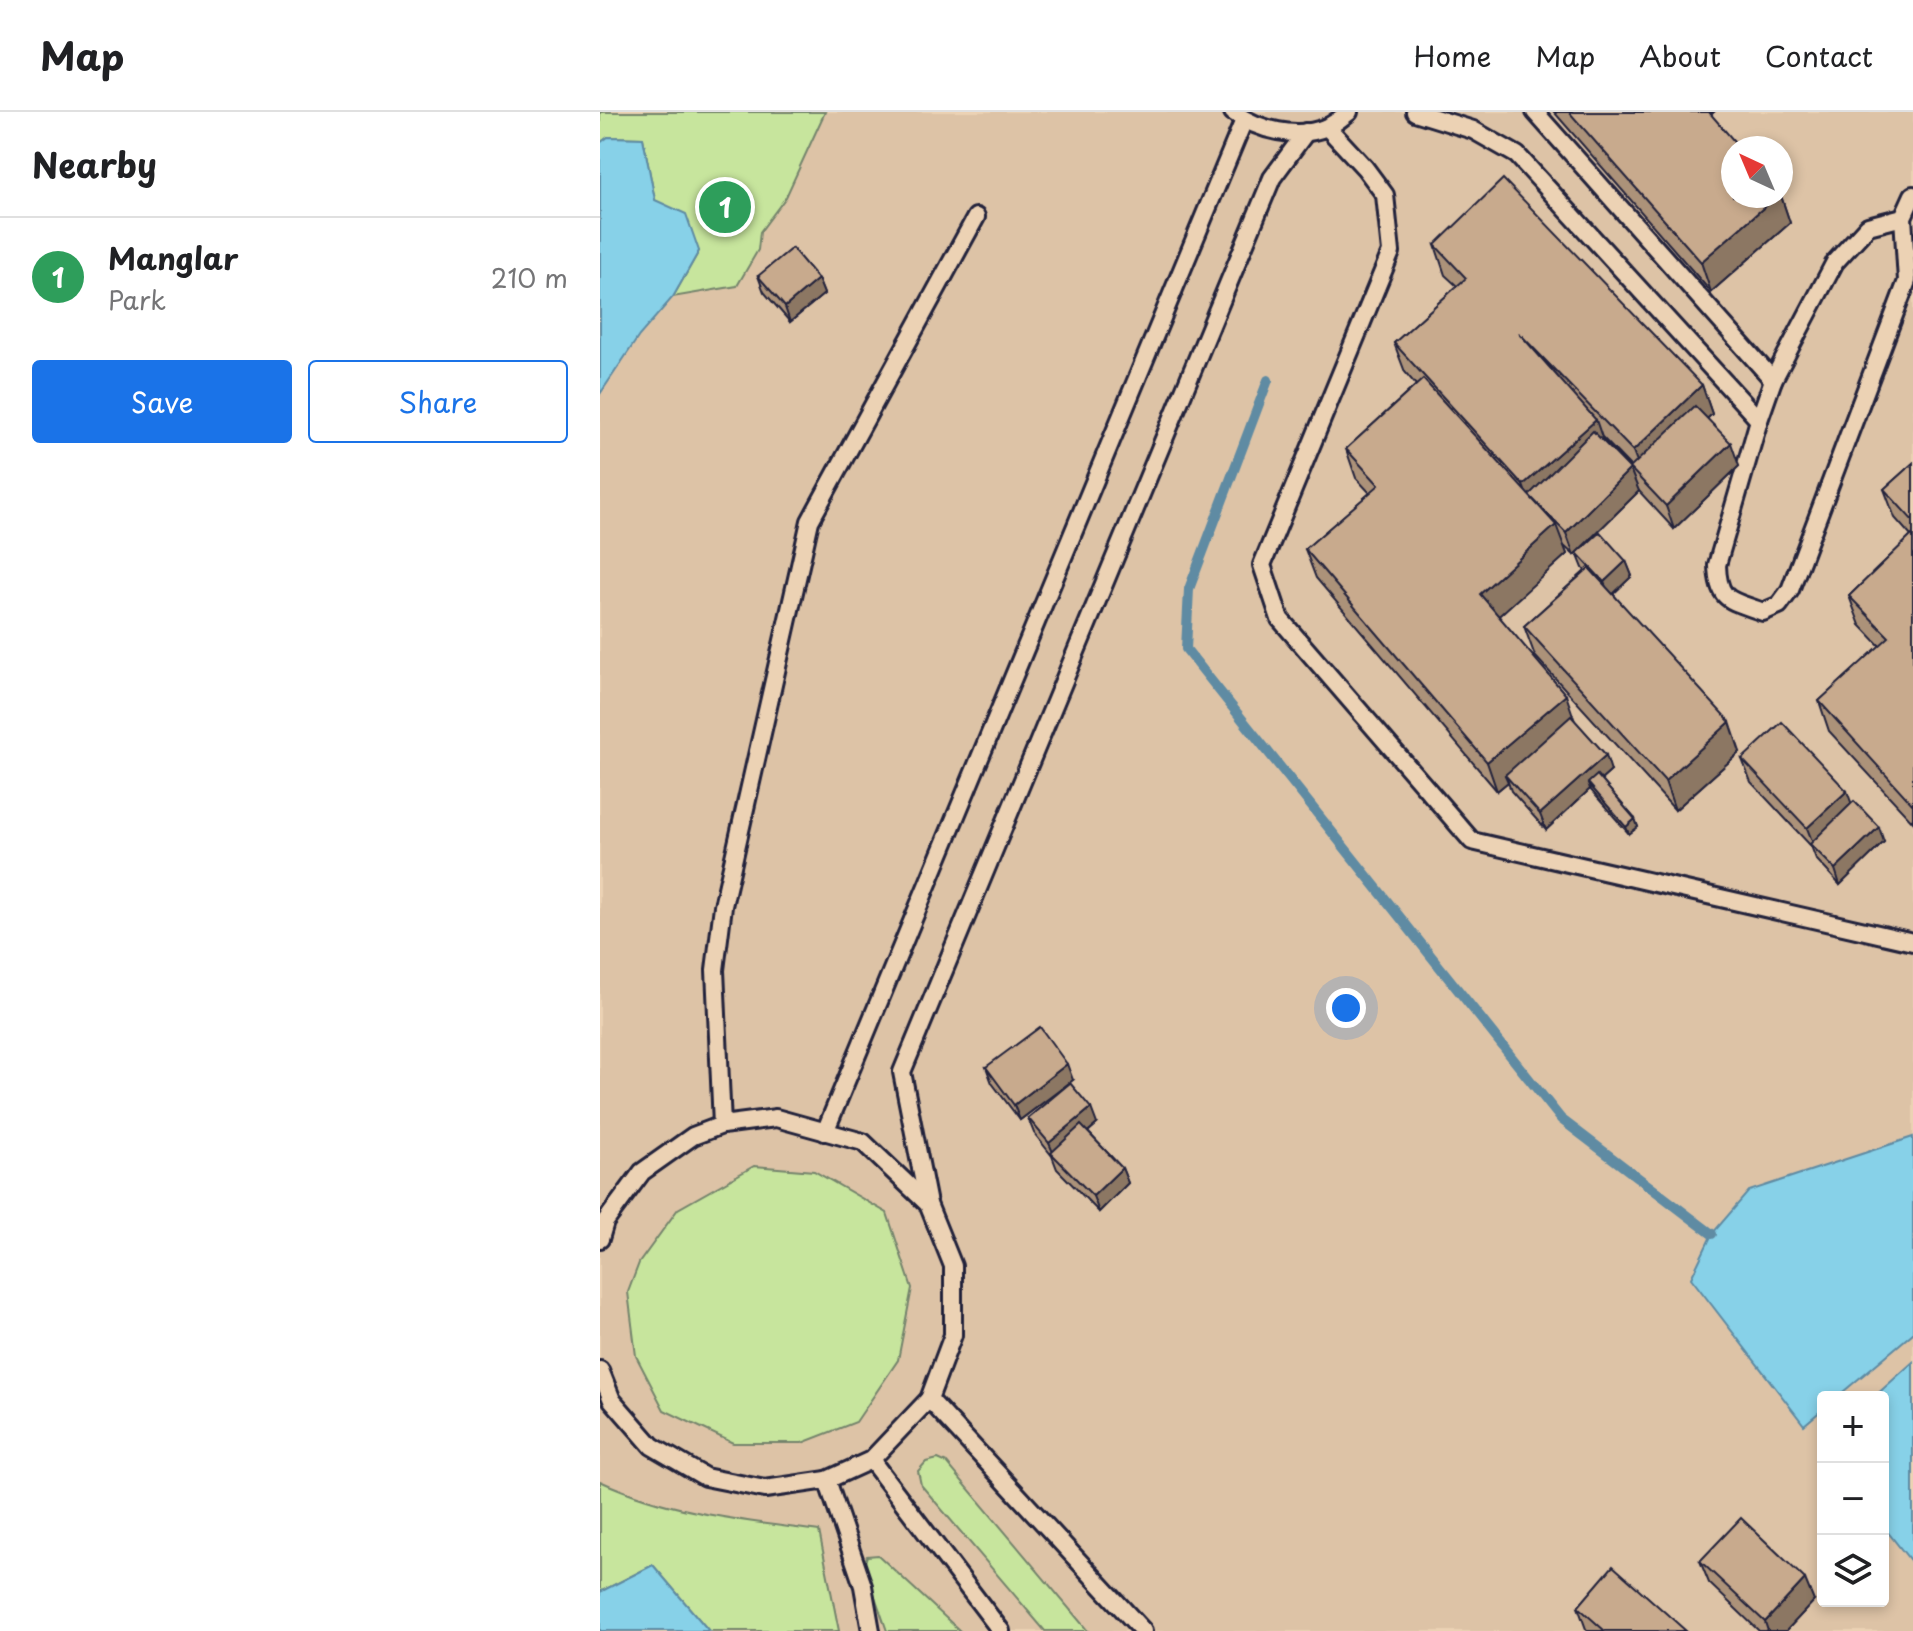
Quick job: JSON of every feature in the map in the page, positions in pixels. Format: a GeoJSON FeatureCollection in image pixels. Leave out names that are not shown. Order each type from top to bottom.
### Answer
{"type":"FeatureCollection","features":[{"type":"Feature","properties":{"kind":"lane"},"geometry":{"type":"LineString","coordinates":[[825,1132],[1239,116],[1280,132],[1306,132],[1327,127],[1349,112]]}},
{"type":"Feature","properties":{"kind":"lane"},"geometry":{"type":"LineString","coordinates":[[1415,112],[1473,130],[1517,155],[1759,420]]}},
{"type":"Feature","properties":{"kind":"lane"},"geometry":{"type":"LineString","coordinates":[[1535,112],[1773,380]]}},
{"type":"Feature","properties":{"kind":"lane"},"geometry":{"type":"LineString","coordinates":[[1327,127],[1385,195],[1391,252],[1262,565],[1280,619],[1472,841],[1913,942]]}},
{"type":"Feature","properties":{"kind":"lane"},"geometry":{"type":"LineString","coordinates":[[600,1370],[612,1400],[652,1446],[705,1477],[765,1489],[827,1480],[871,1460],[929,1399],[953,1335],[953,1266],[928,1204],[902,1072],[1272,178],[1306,132]]}},
{"type":"Feature","properties":{"kind":"lane"},"geometry":{"type":"LineString","coordinates":[[1903,217],[1868,226],[1835,262],[1773,380],[1717,565],[1717,585],[1726,597],[1763,612],[1779,605],[1790,590],[1907,281],[1903,217],[1913,195]]}},
{"type":"Feature","properties":{"kind":"lane"},"geometry":{"type":"LineString","coordinates":[[722,1125],[715,970],[723,906],[810,521],[976,217]]}},
{"type":"Feature","properties":{"kind":"lane"},"geometry":{"type":"LineString","coordinates":[[600,1239],[605,1222],[642,1172],[693,1136],[722,1125],[776,1118],[863,1142],[928,1204]]}},
{"type":"Feature","properties":{"kind":"lane"},"geometry":{"type":"LineString","coordinates":[[929,1399],[1143,1631]]}},
{"type":"Feature","properties":{"kind":"lane"},"geometry":{"type":"LineString","coordinates":[[871,1460],[1001,1631]]}},
{"type":"Feature","properties":{"kind":"lane"},"geometry":{"type":"LineString","coordinates":[[827,1480],[863,1586],[871,1631]]}},
{"type":"Feature","properties":{"kind":"shaded area"},"geometry":{"type":"Polygon","coordinates":[[[600,112],[1913,112],[1913,1631],[709,1631],[653,1565],[600,1592],[600,394],[639,336],[673,297],[608,137],[600,143],[600,112]]]}},
{"type":"Feature","properties":{"kind":"green space"},"geometry":{"type":"Polygon","coordinates":[[[600,112],[825,112],[786,197],[760,232],[758,250],[737,286],[673,297],[699,251],[655,200],[643,138],[608,137],[600,143],[600,112]]]}},
{"type":"Feature","properties":{"kind":"green space"},"geometry":{"type":"Polygon","coordinates":[[[754,1166],[814,1171],[887,1213],[912,1288],[898,1360],[856,1422],[802,1443],[733,1443],[664,1410],[636,1356],[628,1292],[639,1263],[678,1209],[754,1166]]]}},
{"type":"Feature","properties":{"kind":"green space"},"geometry":{"type":"Polygon","coordinates":[[[938,1459],[947,1463],[1088,1631],[1045,1631],[921,1485],[918,1471],[926,1462],[938,1459]]]}},
{"type":"Feature","properties":{"kind":"green space"},"geometry":{"type":"Polygon","coordinates":[[[600,1481],[680,1508],[819,1531],[839,1631],[709,1631],[653,1565],[600,1592],[600,1481]]]}},
{"type":"Feature","properties":{"kind":"green space"},"geometry":{"type":"Polygon","coordinates":[[[878,1555],[960,1631],[887,1631],[864,1565],[867,1556],[878,1555]]]}},
{"type":"Feature","properties":{"kind":"water"},"geometry":{"type":"Polygon","coordinates":[[[608,137],[643,138],[655,200],[686,214],[699,251],[673,297],[639,336],[600,394],[600,143],[608,137]]]}},
{"type":"Feature","properties":{"kind":"water"},"geometry":{"type":"Polygon","coordinates":[[[1913,1137],[1913,1333],[1844,1391],[1817,1391],[1817,1414],[1804,1425],[1691,1278],[1712,1234],[1749,1191],[1913,1137]]]}},
{"type":"Feature","properties":{"kind":"water"},"geometry":{"type":"Polygon","coordinates":[[[1913,1362],[1913,1564],[1889,1534],[1889,1391],[1881,1391],[1913,1362]]]}},
{"type":"Feature","properties":{"kind":"water"},"geometry":{"type":"Polygon","coordinates":[[[653,1565],[709,1631],[600,1631],[600,1592],[653,1565]]]}},
{"type":"Feature","properties":{"kind":"building"},"geometry":{"type":"Polygon","coordinates":[[[1569,112],[1709,112],[1730,136],[1721,136],[1721,208],[1763,208],[1701,262],[1569,112]]]}},
{"type":"Feature","properties":{"kind":"building"},"geometry":{"type":"Polygon","coordinates":[[[1503,179],[1702,385],[1633,451],[1519,333],[1596,420],[1523,485],[1394,343],[1466,278],[1435,245],[1503,179]]]}},
{"type":"Feature","properties":{"kind":"building"},"geometry":{"type":"Polygon","coordinates":[[[792,248],[818,279],[785,307],[758,276],[792,248]]]}},
{"type":"Feature","properties":{"kind":"building"},"geometry":{"type":"Polygon","coordinates":[[[1423,379],[1556,525],[1480,594],[1566,695],[1487,762],[1305,549],[1379,485],[1346,449],[1423,379]]]}},
{"type":"Feature","properties":{"kind":"building"},"geometry":{"type":"Polygon","coordinates":[[[1695,406],[1731,443],[1666,506],[1630,468],[1695,406]]]}},
{"type":"Feature","properties":{"kind":"building"},"geometry":{"type":"Polygon","coordinates":[[[1593,431],[1630,469],[1566,533],[1529,495],[1593,431]]]}},
{"type":"Feature","properties":{"kind":"building"},"geometry":{"type":"Polygon","coordinates":[[[1913,463],[1913,521],[1884,489],[1913,463]]]}},
{"type":"Feature","properties":{"kind":"building"},"geometry":{"type":"Polygon","coordinates":[[[1600,532],[1626,561],[1604,582],[1577,553],[1600,532]]]}},
{"type":"Feature","properties":{"kind":"building"},"geometry":{"type":"Polygon","coordinates":[[[1913,534],[1913,805],[1819,701],[1889,637],[1849,596],[1913,534]]]}},
{"type":"Feature","properties":{"kind":"building"},"geometry":{"type":"Polygon","coordinates":[[[1589,568],[1730,722],[1665,781],[1524,626],[1589,568]]]}},
{"type":"Feature","properties":{"kind":"building"},"geometry":{"type":"Polygon","coordinates":[[[1571,716],[1606,755],[1540,814],[1505,775],[1571,716]]]}},
{"type":"Feature","properties":{"kind":"building"},"geometry":{"type":"Polygon","coordinates":[[[1782,722],[1847,791],[1807,828],[1742,759],[1782,722]]]}},
{"type":"Feature","properties":{"kind":"building"},"geometry":{"type":"Polygon","coordinates":[[[1597,775],[1635,819],[1626,827],[1588,783],[1597,775]]]}},
{"type":"Feature","properties":{"kind":"building"},"geometry":{"type":"Polygon","coordinates":[[[1854,801],[1879,827],[1835,869],[1810,844],[1854,801]]]}},
{"type":"Feature","properties":{"kind":"building"},"geometry":{"type":"Polygon","coordinates":[[[1040,1027],[1067,1064],[1014,1105],[986,1067],[1040,1027]]]}},
{"type":"Feature","properties":{"kind":"building"},"geometry":{"type":"Polygon","coordinates":[[[1070,1083],[1091,1108],[1049,1143],[1028,1118],[1070,1083]]]}},
{"type":"Feature","properties":{"kind":"building"},"geometry":{"type":"Polygon","coordinates":[[[1081,1125],[1122,1168],[1093,1196],[1051,1153],[1081,1125]]]}},
{"type":"Feature","properties":{"kind":"building"},"geometry":{"type":"Polygon","coordinates":[[[1741,1518],[1805,1579],[1765,1622],[1700,1561],[1741,1518]]]}},
{"type":"Feature","properties":{"kind":"building"},"geometry":{"type":"Polygon","coordinates":[[[1613,1566],[1686,1631],[1605,1631],[1578,1607],[1613,1566]]]}},
{"type":"Feature","properties":{"kind":"waterway"},"geometry":{"type":"LineString","coordinates":[[1268,380],[1189,589],[1186,649],[1561,1119],[1712,1234]]}},
{"type":"Feature","properties":{"kind":"place","name":"Manglar"},"geometry":{"type":"Point","coordinates":[725,207]}}]}
